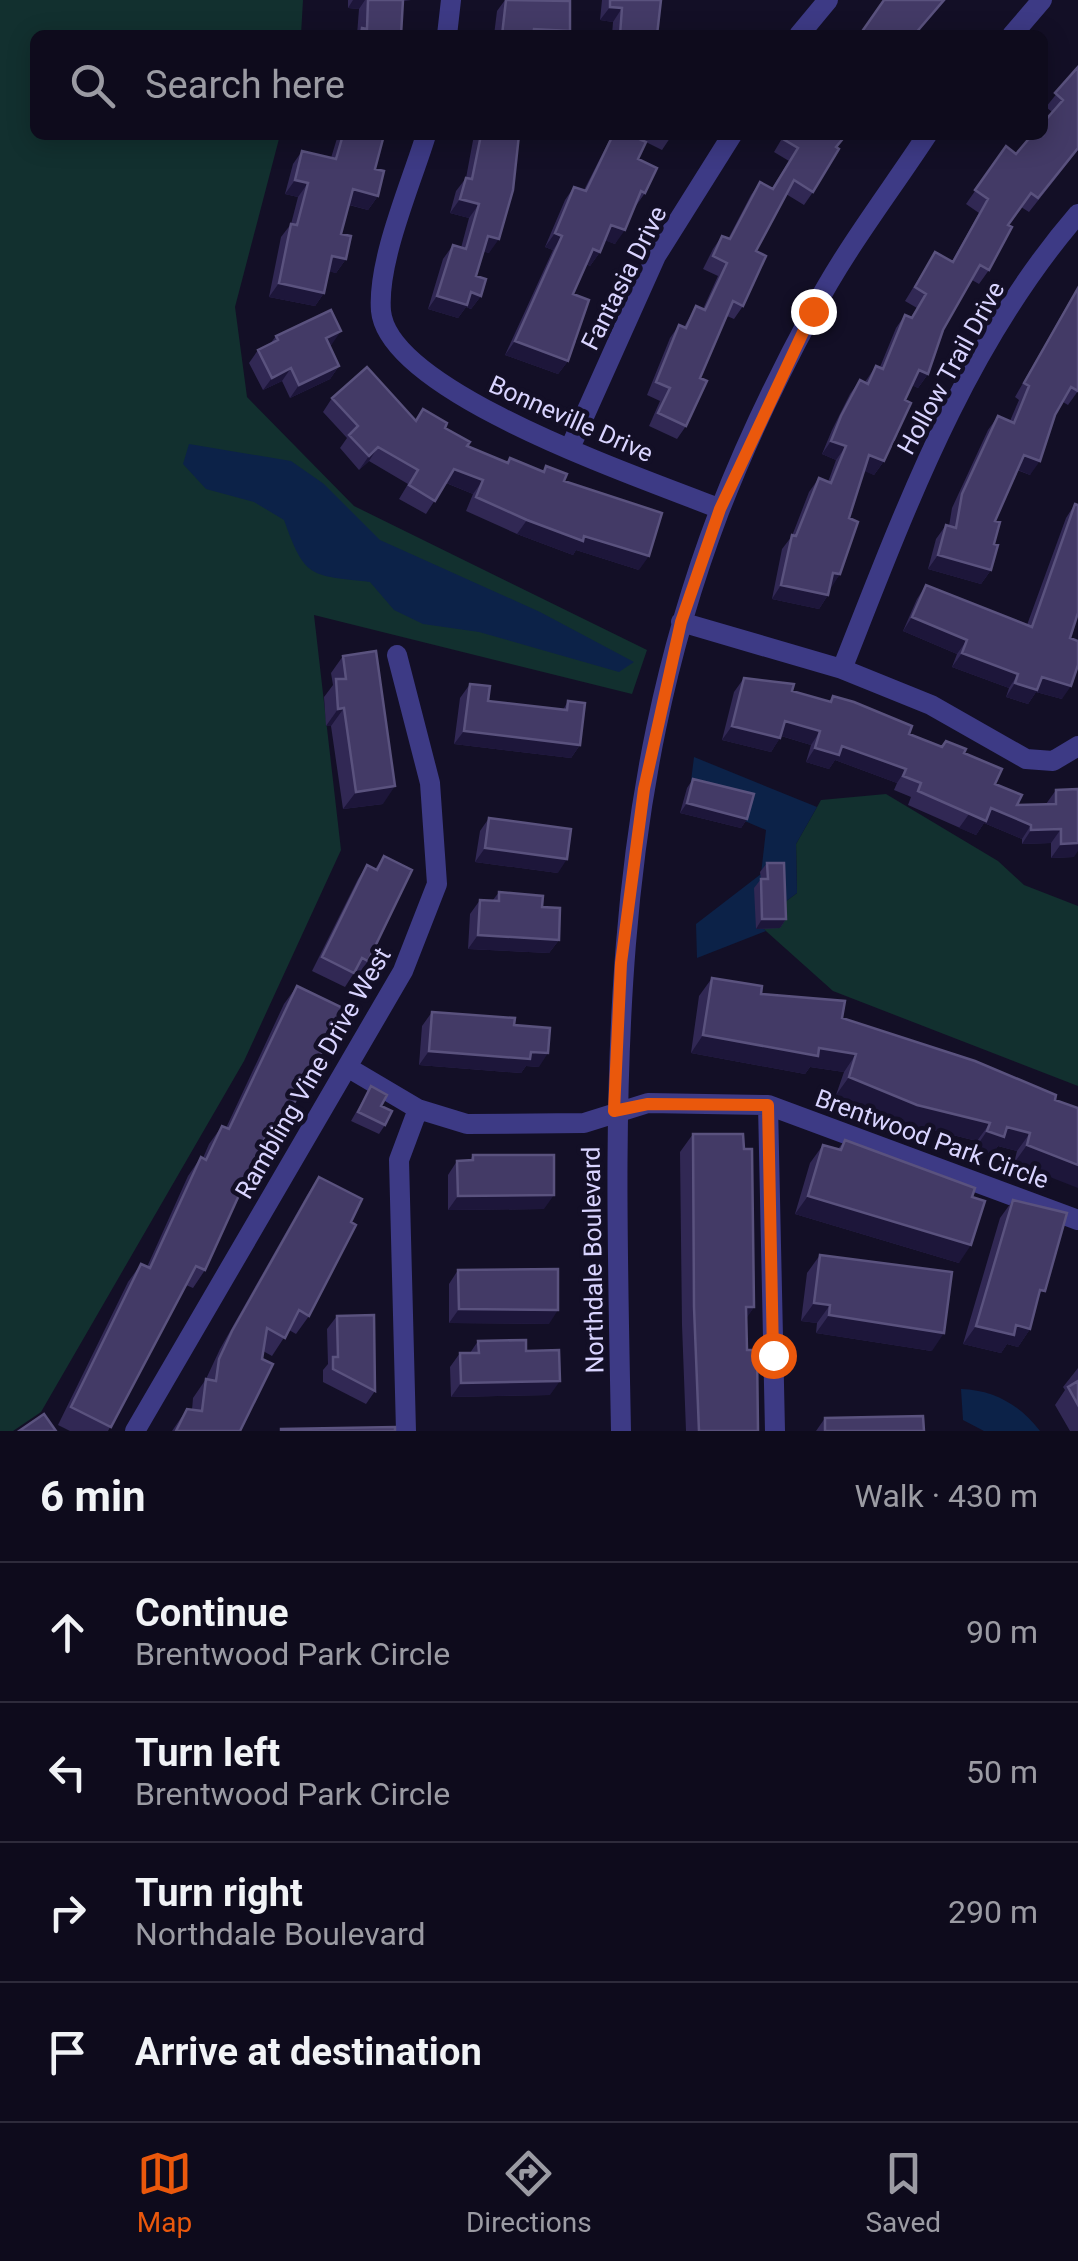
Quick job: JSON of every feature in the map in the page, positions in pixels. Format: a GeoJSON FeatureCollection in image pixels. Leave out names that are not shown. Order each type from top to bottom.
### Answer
{"type":"FeatureCollection","features":[{"type":"Feature","properties":{"kind":"street"},"geometry":{"type":"LineString","coordinates":[[448,30],[452,0]]}},
{"type":"Feature","properties":{"kind":"street"},"geometry":{"type":"LineString","coordinates":[[803,30],[828,0]]}},
{"type":"Feature","properties":{"kind":"street"},"geometry":{"type":"LineString","coordinates":[[1016,30],[1042,0]]}},
{"type":"Feature","properties":{"kind":"street","name":"Bonneville Drive"},"geometry":{"type":"LineString","coordinates":[[425,140],[382,284],[382,316],[397,345],[450,390],[501,420],[720,509]]}},
{"type":"Feature","properties":{"kind":"street","name":"Fantasia Drive"},"geometry":{"type":"LineString","coordinates":[[570,448],[656,256],[729,140]]}},
{"type":"Feature","properties":{"kind":"street","name":"Northdale Boulevard"},"geometry":{"type":"LineString","coordinates":[[621,1431],[614,1111],[621,963],[644,789],[681,622],[720,509],[813,311],[924,140]]}},
{"type":"Feature","properties":{"kind":"street","name":"Hollow Trail Drive"},"geometry":{"type":"LineString","coordinates":[[842,670],[933,441],[990,337],[1078,214]]}},
{"type":"Feature","properties":{"kind":"street"},"geometry":{"type":"LineString","coordinates":[[681,622],[842,670],[932,705],[1026,759],[1052,760],[1078,746]]}},
{"type":"Feature","properties":{"kind":"street","name":"Rambling Vine Drive West"},"geometry":{"type":"LineString","coordinates":[[135,1431],[403,971],[437,884],[430,783],[396,654]]}},
{"type":"Feature","properties":{"kind":"street","name":"Brentwood Park Circle"},"geometry":{"type":"LineString","coordinates":[[347,1067],[418,1110],[467,1124],[584,1123],[648,1104],[768,1105],[1078,1220]]}},
{"type":"Feature","properties":{"kind":"street"},"geometry":{"type":"LineString","coordinates":[[768,1105],[774,1431]]}},
{"type":"Feature","properties":{"kind":"street"},"geometry":{"type":"LineString","coordinates":[[406,1431],[399,1160],[418,1110]]}},
{"type":"Feature","properties":{"kind":"green space"},"geometry":{"type":"Polygon","coordinates":[[[0,0],[303,0],[301,30],[30,30],[30,140],[279,140],[235,307],[247,397],[354,506],[647,650],[632,694],[314,615],[341,850],[244,1061],[41,1412],[13,1431],[0,1431],[0,0]]]}},
{"type":"Feature","properties":{"kind":"green space"},"geometry":{"type":"Polygon","coordinates":[[[886,794],[998,861],[1024,885],[1078,906],[1078,1086],[833,991],[757,923],[797,893],[796,844],[821,800],[886,794]]]}},
{"type":"Feature","properties":{"kind":"water"},"geometry":{"type":"Polygon","coordinates":[[[189,444],[291,461],[324,484],[380,540],[540,612],[634,662],[619,672],[479,632],[423,624],[394,610],[370,582],[322,575],[298,554],[284,520],[254,502],[206,489],[183,464],[189,444]]]}},
{"type":"Feature","properties":{"kind":"water"},"geometry":{"type":"Polygon","coordinates":[[[694,757],[817,807],[796,844],[797,893],[757,923],[766,931],[697,958],[696,924],[761,874],[766,830],[689,797],[694,757]]]}},
{"type":"Feature","properties":{"kind":"water"},"geometry":{"type":"Polygon","coordinates":[[[961,1389],[984,1392],[1005,1401],[1040,1431],[984,1431],[963,1420],[961,1389]]]}},
{"type":"Feature","properties":{"kind":"building"},"geometry":{"type":"Polygon","coordinates":[[[368,0],[403,0],[401,30],[362,30],[367,29],[368,0]]]}},
{"type":"Feature","properties":{"kind":"building"},"geometry":{"type":"Polygon","coordinates":[[[506,0],[570,1],[570,30],[503,30],[506,0]]]}},
{"type":"Feature","properties":{"kind":"building"},"geometry":{"type":"Polygon","coordinates":[[[610,0],[661,0],[658,30],[620,30],[622,8],[610,7],[610,0]]]}},
{"type":"Feature","properties":{"kind":"building"},"geometry":{"type":"Polygon","coordinates":[[[884,0],[944,0],[918,30],[863,30],[884,0]]]}},
{"type":"Feature","properties":{"kind":"building"},"geometry":{"type":"Polygon","coordinates":[[[1078,67],[1078,148],[1038,198],[1031,193],[1008,225],[1012,227],[989,270],[980,265],[943,330],[928,374],[919,370],[905,400],[911,403],[884,461],[869,455],[849,518],[858,522],[840,574],[833,573],[828,595],[781,585],[792,535],[796,536],[819,478],[831,483],[846,446],[831,441],[860,380],[868,384],[876,366],[883,369],[905,315],[912,318],[926,294],[915,287],[935,252],[953,262],[988,199],[975,190],[1006,146],[1016,154],[1028,140],[1048,140],[1048,117],[1063,100],[1055,93],[1078,67]]]}},
{"type":"Feature","properties":{"kind":"building"},"geometry":{"type":"Polygon","coordinates":[[[342,140],[383,140],[375,169],[384,171],[378,196],[353,189],[341,234],[351,236],[346,259],[332,256],[324,293],[279,283],[291,224],[297,225],[308,183],[295,180],[302,151],[336,159],[342,140]]]}},
{"type":"Feature","properties":{"kind":"building"},"geometry":{"type":"Polygon","coordinates":[[[480,140],[518,140],[513,190],[499,239],[488,236],[476,276],[486,279],[481,296],[471,292],[467,305],[437,296],[453,245],[466,249],[479,204],[460,199],[466,178],[472,179],[480,140]]]}},
{"type":"Feature","properties":{"kind":"building"},"geometry":{"type":"Polygon","coordinates":[[[611,140],[646,142],[638,159],[657,168],[645,193],[641,191],[625,230],[611,225],[600,252],[593,249],[573,294],[589,300],[568,361],[515,341],[562,236],[555,233],[574,187],[586,191],[611,140]]]}},
{"type":"Feature","properties":{"kind":"building"},"geometry":{"type":"Polygon","coordinates":[[[785,140],[842,140],[813,192],[794,180],[756,251],[766,256],[743,306],[733,301],[700,378],[707,381],[686,426],[658,413],[670,388],[656,382],[679,325],[686,328],[696,306],[705,310],[727,263],[713,256],[722,236],[730,239],[760,182],[773,189],[798,148],[785,140]]]}},
{"type":"Feature","properties":{"kind":"building"},"geometry":{"type":"Polygon","coordinates":[[[1078,288],[1078,391],[1071,387],[1055,415],[1040,461],[1024,455],[995,521],[1000,522],[991,570],[938,555],[946,525],[956,528],[962,494],[998,416],[1014,423],[1029,386],[1024,383],[1078,288]]]}},
{"type":"Feature","properties":{"kind":"building"},"geometry":{"type":"Polygon","coordinates":[[[331,310],[341,331],[326,338],[339,366],[299,385],[291,368],[272,378],[258,350],[278,340],[276,336],[331,310]]]}},
{"type":"Feature","properties":{"kind":"building"},"geometry":{"type":"Polygon","coordinates":[[[367,367],[416,421],[423,409],[470,442],[467,446],[508,463],[510,458],[544,472],[546,466],[567,474],[564,481],[662,513],[649,556],[584,536],[583,541],[527,520],[476,497],[483,480],[454,469],[435,501],[409,485],[418,470],[378,447],[369,456],[349,435],[358,426],[332,398],[367,367]]]}},
{"type":"Feature","properties":{"kind":"building"},"geometry":{"type":"Polygon","coordinates":[[[1075,504],[1078,613],[1070,638],[1078,641],[1078,665],[1071,686],[1042,677],[1037,690],[1015,683],[1018,674],[962,653],[967,640],[912,617],[926,585],[1032,627],[1075,504]]]}},
{"type":"Feature","properties":{"kind":"building"},"geometry":{"type":"Polygon","coordinates":[[[376,651],[395,786],[356,792],[344,708],[338,709],[336,679],[346,679],[343,656],[376,651]]]}},
{"type":"Feature","properties":{"kind":"building"},"geometry":{"type":"Polygon","coordinates":[[[744,678],[794,684],[792,691],[831,702],[833,696],[854,702],[912,726],[909,734],[942,747],[946,741],[966,749],[964,753],[1002,769],[995,784],[1022,795],[1017,805],[1056,804],[1056,790],[1078,789],[1078,843],[1061,844],[1061,829],[1031,830],[1031,825],[991,808],[986,821],[918,791],[921,783],[903,776],[906,769],[842,746],[839,755],[815,748],[820,731],[785,721],[780,738],[732,726],[744,678]]]}},
{"type":"Feature","properties":{"kind":"building"},"geometry":{"type":"Polygon","coordinates":[[[470,684],[490,686],[488,701],[567,710],[568,701],[585,703],[580,745],[464,731],[470,684]]]}},
{"type":"Feature","properties":{"kind":"building"},"geometry":{"type":"Polygon","coordinates":[[[693,779],[754,794],[747,819],[687,803],[693,779]]]}},
{"type":"Feature","properties":{"kind":"building"},"geometry":{"type":"Polygon","coordinates":[[[489,818],[571,829],[567,859],[485,848],[489,818]]]}},
{"type":"Feature","properties":{"kind":"building"},"geometry":{"type":"Polygon","coordinates":[[[384,856],[412,870],[368,961],[362,958],[354,973],[322,957],[367,865],[377,870],[384,856]]]}},
{"type":"Feature","properties":{"kind":"building"},"geometry":{"type":"Polygon","coordinates":[[[767,863],[784,863],[786,919],[762,919],[761,879],[768,879],[767,863]]]}},
{"type":"Feature","properties":{"kind":"building"},"geometry":{"type":"Polygon","coordinates":[[[499,892],[543,896],[542,907],[560,908],[559,940],[478,935],[480,900],[499,901],[499,892]]]}},
{"type":"Feature","properties":{"kind":"building"},"geometry":{"type":"Polygon","coordinates":[[[712,978],[762,986],[761,994],[845,1001],[842,1018],[975,1061],[1056,1095],[1055,1100],[1078,1108],[1078,1165],[1027,1145],[1030,1133],[1007,1127],[1004,1137],[987,1131],[990,1123],[917,1105],[849,1077],[856,1054],[819,1048],[818,1056],[703,1035],[712,978]]]}},
{"type":"Feature","properties":{"kind":"building"},"geometry":{"type":"Polygon","coordinates":[[[297,986],[345,1009],[279,1131],[270,1127],[205,1270],[196,1266],[111,1427],[71,1407],[141,1264],[150,1268],[201,1157],[206,1160],[222,1126],[229,1129],[297,986]]]}},
{"type":"Feature","properties":{"kind":"building"},"geometry":{"type":"Polygon","coordinates":[[[432,1012],[515,1018],[514,1025],[550,1028],[548,1053],[531,1052],[530,1059],[429,1051],[432,1012]]]}},
{"type":"Feature","properties":{"kind":"building"},"geometry":{"type":"Polygon","coordinates":[[[371,1086],[387,1095],[381,1106],[392,1111],[385,1125],[358,1112],[371,1086]]]}},
{"type":"Feature","properties":{"kind":"building"},"geometry":{"type":"Polygon","coordinates":[[[693,1134],[743,1134],[744,1149],[752,1149],[754,1307],[746,1307],[747,1350],[757,1350],[758,1431],[699,1431],[693,1134]]]}},
{"type":"Feature","properties":{"kind":"building"},"geometry":{"type":"Polygon","coordinates":[[[845,1140],[975,1188],[972,1197],[985,1201],[971,1245],[808,1196],[823,1145],[841,1150],[845,1140]]]}},
{"type":"Feature","properties":{"kind":"building"},"geometry":{"type":"Polygon","coordinates":[[[473,1155],[554,1155],[554,1195],[458,1196],[457,1161],[473,1160],[473,1155]]]}},
{"type":"Feature","properties":{"kind":"building"},"geometry":{"type":"Polygon","coordinates":[[[319,1177],[362,1199],[351,1222],[356,1225],[309,1316],[299,1310],[285,1338],[267,1328],[262,1359],[273,1364],[240,1431],[176,1431],[187,1409],[202,1411],[206,1379],[216,1381],[219,1359],[232,1331],[319,1177]]]}},
{"type":"Feature","properties":{"kind":"building"},"geometry":{"type":"Polygon","coordinates":[[[1013,1200],[1067,1213],[1030,1329],[1016,1325],[1014,1335],[976,1326],[1013,1200]]]}},
{"type":"Feature","properties":{"kind":"building"},"geometry":{"type":"Polygon","coordinates":[[[820,1255],[952,1272],[944,1333],[829,1315],[830,1305],[814,1303],[820,1255]]]}},
{"type":"Feature","properties":{"kind":"building"},"geometry":{"type":"Polygon","coordinates":[[[558,1269],[558,1310],[459,1309],[458,1270],[558,1269]]]}},
{"type":"Feature","properties":{"kind":"building"},"geometry":{"type":"Polygon","coordinates":[[[374,1315],[375,1391],[333,1369],[333,1357],[338,1357],[337,1316],[374,1315]]]}},
{"type":"Feature","properties":{"kind":"building"},"geometry":{"type":"Polygon","coordinates":[[[526,1340],[526,1351],[559,1350],[560,1381],[461,1383],[460,1353],[479,1353],[478,1341],[526,1340]]]}},
{"type":"Feature","properties":{"kind":"building"},"geometry":{"type":"Polygon","coordinates":[[[1078,1381],[1078,1405],[1068,1387],[1078,1381]]]}},
{"type":"Feature","properties":{"kind":"building"},"geometry":{"type":"Polygon","coordinates":[[[44,1414],[56,1431],[19,1431],[44,1414]]]}},
{"type":"Feature","properties":{"kind":"building"},"geometry":{"type":"Polygon","coordinates":[[[923,1416],[924,1431],[825,1431],[825,1418],[923,1416]]]}},
{"type":"Feature","properties":{"kind":"building"},"geometry":{"type":"Polygon","coordinates":[[[395,1427],[395,1431],[281,1431],[281,1429],[395,1427]]]}},
{"type":"Feature","properties":{"kind":"route"},"geometry":{"type":"LineString","coordinates":[[773,1355],[768,1105],[648,1104],[614,1111],[621,963],[644,789],[681,622],[720,509],[813,311]]}}]}
